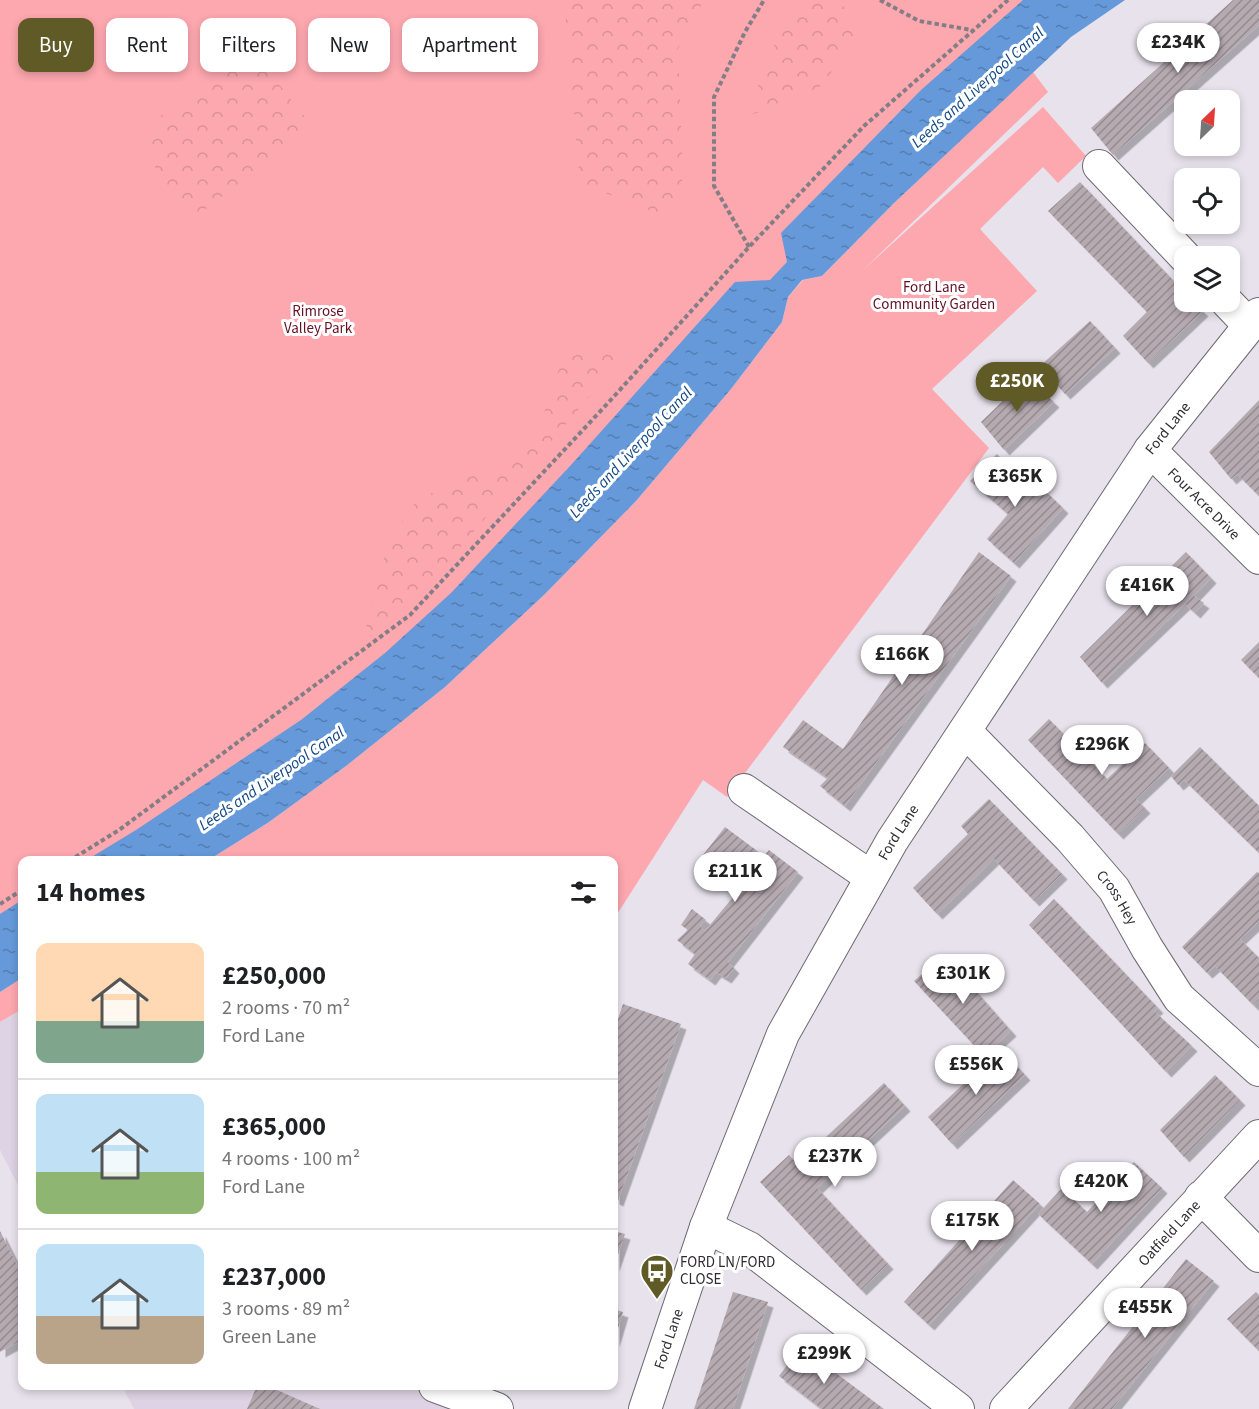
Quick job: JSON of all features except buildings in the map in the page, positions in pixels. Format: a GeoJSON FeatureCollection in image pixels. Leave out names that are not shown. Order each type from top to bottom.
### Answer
{"type":"FeatureCollection","features":[{"type":"Feature","properties":{"kind":"street"},"geometry":{"type":"LineString","coordinates":[[1099,166],[1175,246]]}},
{"type":"Feature","properties":{"kind":"street"},"geometry":{"type":"LineString","coordinates":[[1240,311],[1254,320]]}},
{"type":"Feature","properties":{"kind":"street","name":"Ford Lane"},"geometry":{"type":"LineString","coordinates":[[645,1409],[706,1227],[783,1034],[892,840],[1150,450],[1254,320]]}},
{"type":"Feature","properties":{"kind":"street","name":"Four Acre Drive"},"geometry":{"type":"LineString","coordinates":[[1150,450],[1259,558]]}},
{"type":"Feature","properties":{"kind":"street","name":"Cross Hey"},"geometry":{"type":"LineString","coordinates":[[965,731],[1070,838],[1114,889],[1147,948],[1179,998],[1259,1070]]}},
{"type":"Feature","properties":{"kind":"street"},"geometry":{"type":"LineString","coordinates":[[744,790],[871,877]]}},
{"type":"Feature","properties":{"kind":"street","name":"Oatfield Lane"},"geometry":{"type":"LineString","coordinates":[[1006,1409],[1259,1136]]}},
{"type":"Feature","properties":{"kind":"street"},"geometry":{"type":"LineString","coordinates":[[1201,1197],[1259,1256]]}},
{"type":"Feature","properties":{"kind":"street"},"geometry":{"type":"LineString","coordinates":[[706,1227],[749,1248],[958,1409]]}},
{"type":"Feature","properties":{"kind":"street"},"geometry":{"type":"LineString","coordinates":[[446,1390],[484,1404]]}},
{"type":"Feature","properties":{"kind":"path"},"geometry":{"type":"LineString","coordinates":[[749,247],[714,186],[714,97],[745,32],[764,0]]}},
{"type":"Feature","properties":{"kind":"path"},"geometry":{"type":"LineString","coordinates":[[880,0],[919,21],[972,30]]}},
{"type":"Feature","properties":{"kind":"path"},"geometry":{"type":"LineString","coordinates":[[77,856],[119,830],[410,615],[608,403],[749,247],[864,126],[1008,0]]}},
{"type":"Feature","properties":{"kind":"path"},"geometry":{"type":"LineString","coordinates":[[0,904],[18,893]]}},
{"type":"Feature","properties":{"kind":"shaded area"},"geometry":{"type":"Polygon","coordinates":[[[18,1011],[18,1185],[0,1150],[0,1022],[18,1011]]]}},
{"type":"Feature","properties":{"kind":"shaded area"},"geometry":{"type":"Polygon","coordinates":[[[124,1390],[472,1390],[464,1409],[134,1409],[124,1390]]]}},
{"type":"Feature","properties":{"kind":"green space","name":"Rimrose Valley Park"},"geometry":{"type":"Polygon","coordinates":[[[0,0],[1076,0],[607,480],[148,856],[18,856],[18,940],[0,952],[0,0]]]}},
{"type":"Feature","properties":{"kind":"green space"},"geometry":{"type":"Polygon","coordinates":[[[566,0],[704,0],[678,48],[683,177],[672,219],[580,183],[566,0]]]}},
{"type":"Feature","properties":{"kind":"green space"},"geometry":{"type":"Polygon","coordinates":[[[811,0],[839,0],[862,33],[818,89],[746,117],[782,26],[811,0]]]}},
{"type":"Feature","properties":{"kind":"green space"},"geometry":{"type":"Polygon","coordinates":[[[220,72],[269,72],[313,127],[195,217],[156,174],[150,124],[220,72]]]}},
{"type":"Feature","properties":{"kind":"green space","name":"Ford Lane Community Garden"},"geometry":{"type":"Polygon","coordinates":[[[1033,72],[1048,92],[862,271],[1043,107],[1086,156],[1058,183],[1043,167],[980,229],[1037,291],[932,389],[989,448],[727,797],[703,780],[618,913],[618,856],[215,856],[269,822],[346,766],[445,687],[545,594],[636,501],[731,389],[782,322],[788,297],[803,280],[822,276],[893,204],[1033,72]]]}},
{"type":"Feature","properties":{"kind":"green space"},"geometry":{"type":"Polygon","coordinates":[[[599,346],[631,348],[410,606],[363,640],[388,542],[417,500],[464,479],[502,466],[539,427],[562,361],[599,346]]]}},
{"type":"Feature","properties":{"kind":"green space"},"geometry":{"type":"Polygon","coordinates":[[[18,981],[18,1011],[0,1022],[0,992],[18,981]]]}},
{"type":"Feature","properties":{"kind":"water","name":"Leeds and Liverpool Canal"},"geometry":{"type":"Polygon","coordinates":[[[1023,0],[1125,0],[1071,37],[893,204],[822,276],[802,280],[788,297],[782,322],[731,389],[636,501],[545,594],[445,687],[346,766],[269,822],[215,856],[93,856],[301,720],[385,653],[451,593],[571,465],[735,282],[770,280],[787,262],[781,233],[921,90],[1023,0]]]}},
{"type":"Feature","properties":{"kind":"water"},"geometry":{"type":"Polygon","coordinates":[[[18,903],[18,981],[0,992],[0,914],[18,903]]]}},
{"type":"Feature","properties":{"kind":"place","name":"FORD LN/FORD CLOSE"},"geometry":{"type":"Point","coordinates":[657,1300]}}]}
